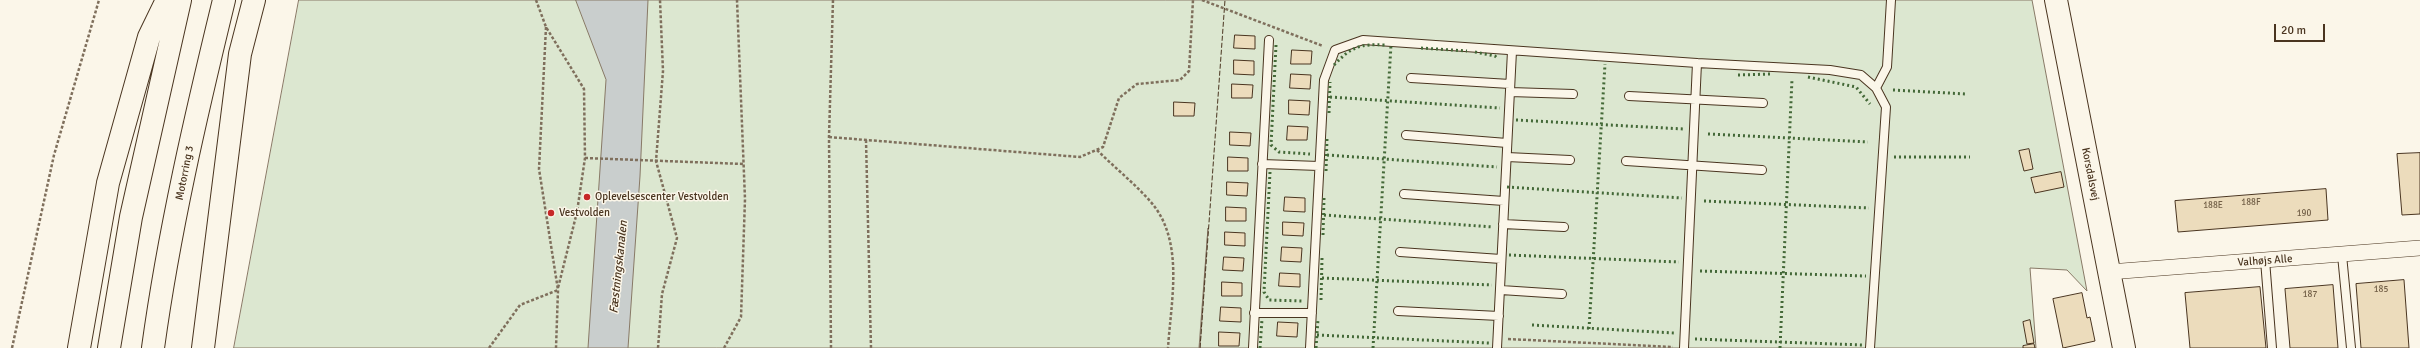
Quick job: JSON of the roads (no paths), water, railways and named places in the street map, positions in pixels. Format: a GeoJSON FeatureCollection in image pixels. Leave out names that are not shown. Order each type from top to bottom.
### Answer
{"type":"FeatureCollection","features":[{"type":"Feature","properties":{"kind":"main road"},"geometry":{"type":"LineString","coordinates":[[79,348],[108,183],[149,37],[167,0]]}},
{"type":"Feature","properties":{"kind":"main road"},"geometry":{"type":"LineString","coordinates":[[109,348],[131,217],[180,0]]}},
{"type":"Feature","properties":{"kind":"main road","name":"Motorring 3"},"geometry":{"type":"LineString","coordinates":[[153,348],[160,300],[200,101],[224,0]]}},
{"type":"Feature","properties":{"kind":"main road"},"geometry":{"type":"LineString","coordinates":[[203,348],[240,54],[254,0]]}},
{"type":"Feature","properties":{"kind":"main road","name":"Korsdalsvej"},"geometry":{"type":"LineString","coordinates":[[2056,0],[2124,348]]}},
{"type":"Feature","properties":{"kind":"street","name":"Valhøjs Alle"},"geometry":{"type":"LineString","coordinates":[[2109,272],[2420,248]]}},
{"type":"Feature","properties":{"kind":"lane"},"geometry":{"type":"LineString","coordinates":[[1876,88],[1888,67],[1891,0]]}},
{"type":"Feature","properties":{"kind":"lane"},"geometry":{"type":"LineString","coordinates":[[1253,348],[1269,40]]}},
{"type":"Feature","properties":{"kind":"lane"},"geometry":{"type":"LineString","coordinates":[[1310,348],[1324,80],[1335,50],[1363,40],[1697,63],[1830,70],[1861,75],[1876,88],[1886,107],[1870,348]]}},
{"type":"Feature","properties":{"kind":"lane"},"geometry":{"type":"LineString","coordinates":[[1497,348],[1512,51]]}},
{"type":"Feature","properties":{"kind":"lane"},"geometry":{"type":"LineString","coordinates":[[1684,348],[1697,63]]}},
{"type":"Feature","properties":{"kind":"lane"},"geometry":{"type":"LineString","coordinates":[[1411,78],[1573,94]]}},
{"type":"Feature","properties":{"kind":"lane"},"geometry":{"type":"LineString","coordinates":[[1629,96],[1763,103]]}},
{"type":"Feature","properties":{"kind":"lane"},"geometry":{"type":"LineString","coordinates":[[1406,135],[1507,143]]}},
{"type":"Feature","properties":{"kind":"lane"},"geometry":{"type":"LineString","coordinates":[[1507,157],[1570,160]]}},
{"type":"Feature","properties":{"kind":"lane"},"geometry":{"type":"LineString","coordinates":[[1626,161],[1762,170]]}},
{"type":"Feature","properties":{"kind":"lane"},"geometry":{"type":"LineString","coordinates":[[1262,164],[1319,166]]}},
{"type":"Feature","properties":{"kind":"lane"},"geometry":{"type":"LineString","coordinates":[[1404,194],[1504,201]]}},
{"type":"Feature","properties":{"kind":"lane"},"geometry":{"type":"LineString","coordinates":[[1503,224],[1564,226]]}},
{"type":"Feature","properties":{"kind":"lane"},"geometry":{"type":"LineString","coordinates":[[1400,252],[1501,259]]}},
{"type":"Feature","properties":{"kind":"lane"},"geometry":{"type":"LineString","coordinates":[[2342,254],[2351,348]]}},
{"type":"Feature","properties":{"kind":"lane"},"geometry":{"type":"LineString","coordinates":[[2265,260],[2272,348]]}},
{"type":"Feature","properties":{"kind":"lane"},"geometry":{"type":"LineString","coordinates":[[1501,290],[1562,294]]}},
{"type":"Feature","properties":{"kind":"lane"},"geometry":{"type":"LineString","coordinates":[[1398,311],[1498,316]]}},
{"type":"Feature","properties":{"kind":"lane"},"geometry":{"type":"LineString","coordinates":[[1254,313],[1312,313]]}},
{"type":"Feature","properties":{"kind":"water","name":"Fæstningskanalen"},"geometry":{"type":"Polygon","coordinates":[[[576,0],[648,0],[640,176],[628,348],[588,348],[606,80],[576,0]]]}},
{"type":"Feature","properties":{"kind":"place","name":"Oplevelsescenter Vestvolden"},"geometry":{"type":"Point","coordinates":[587,197]}},
{"type":"Feature","properties":{"kind":"place","name":"Vestvolden"},"geometry":{"type":"Point","coordinates":[551,213]}}]}
